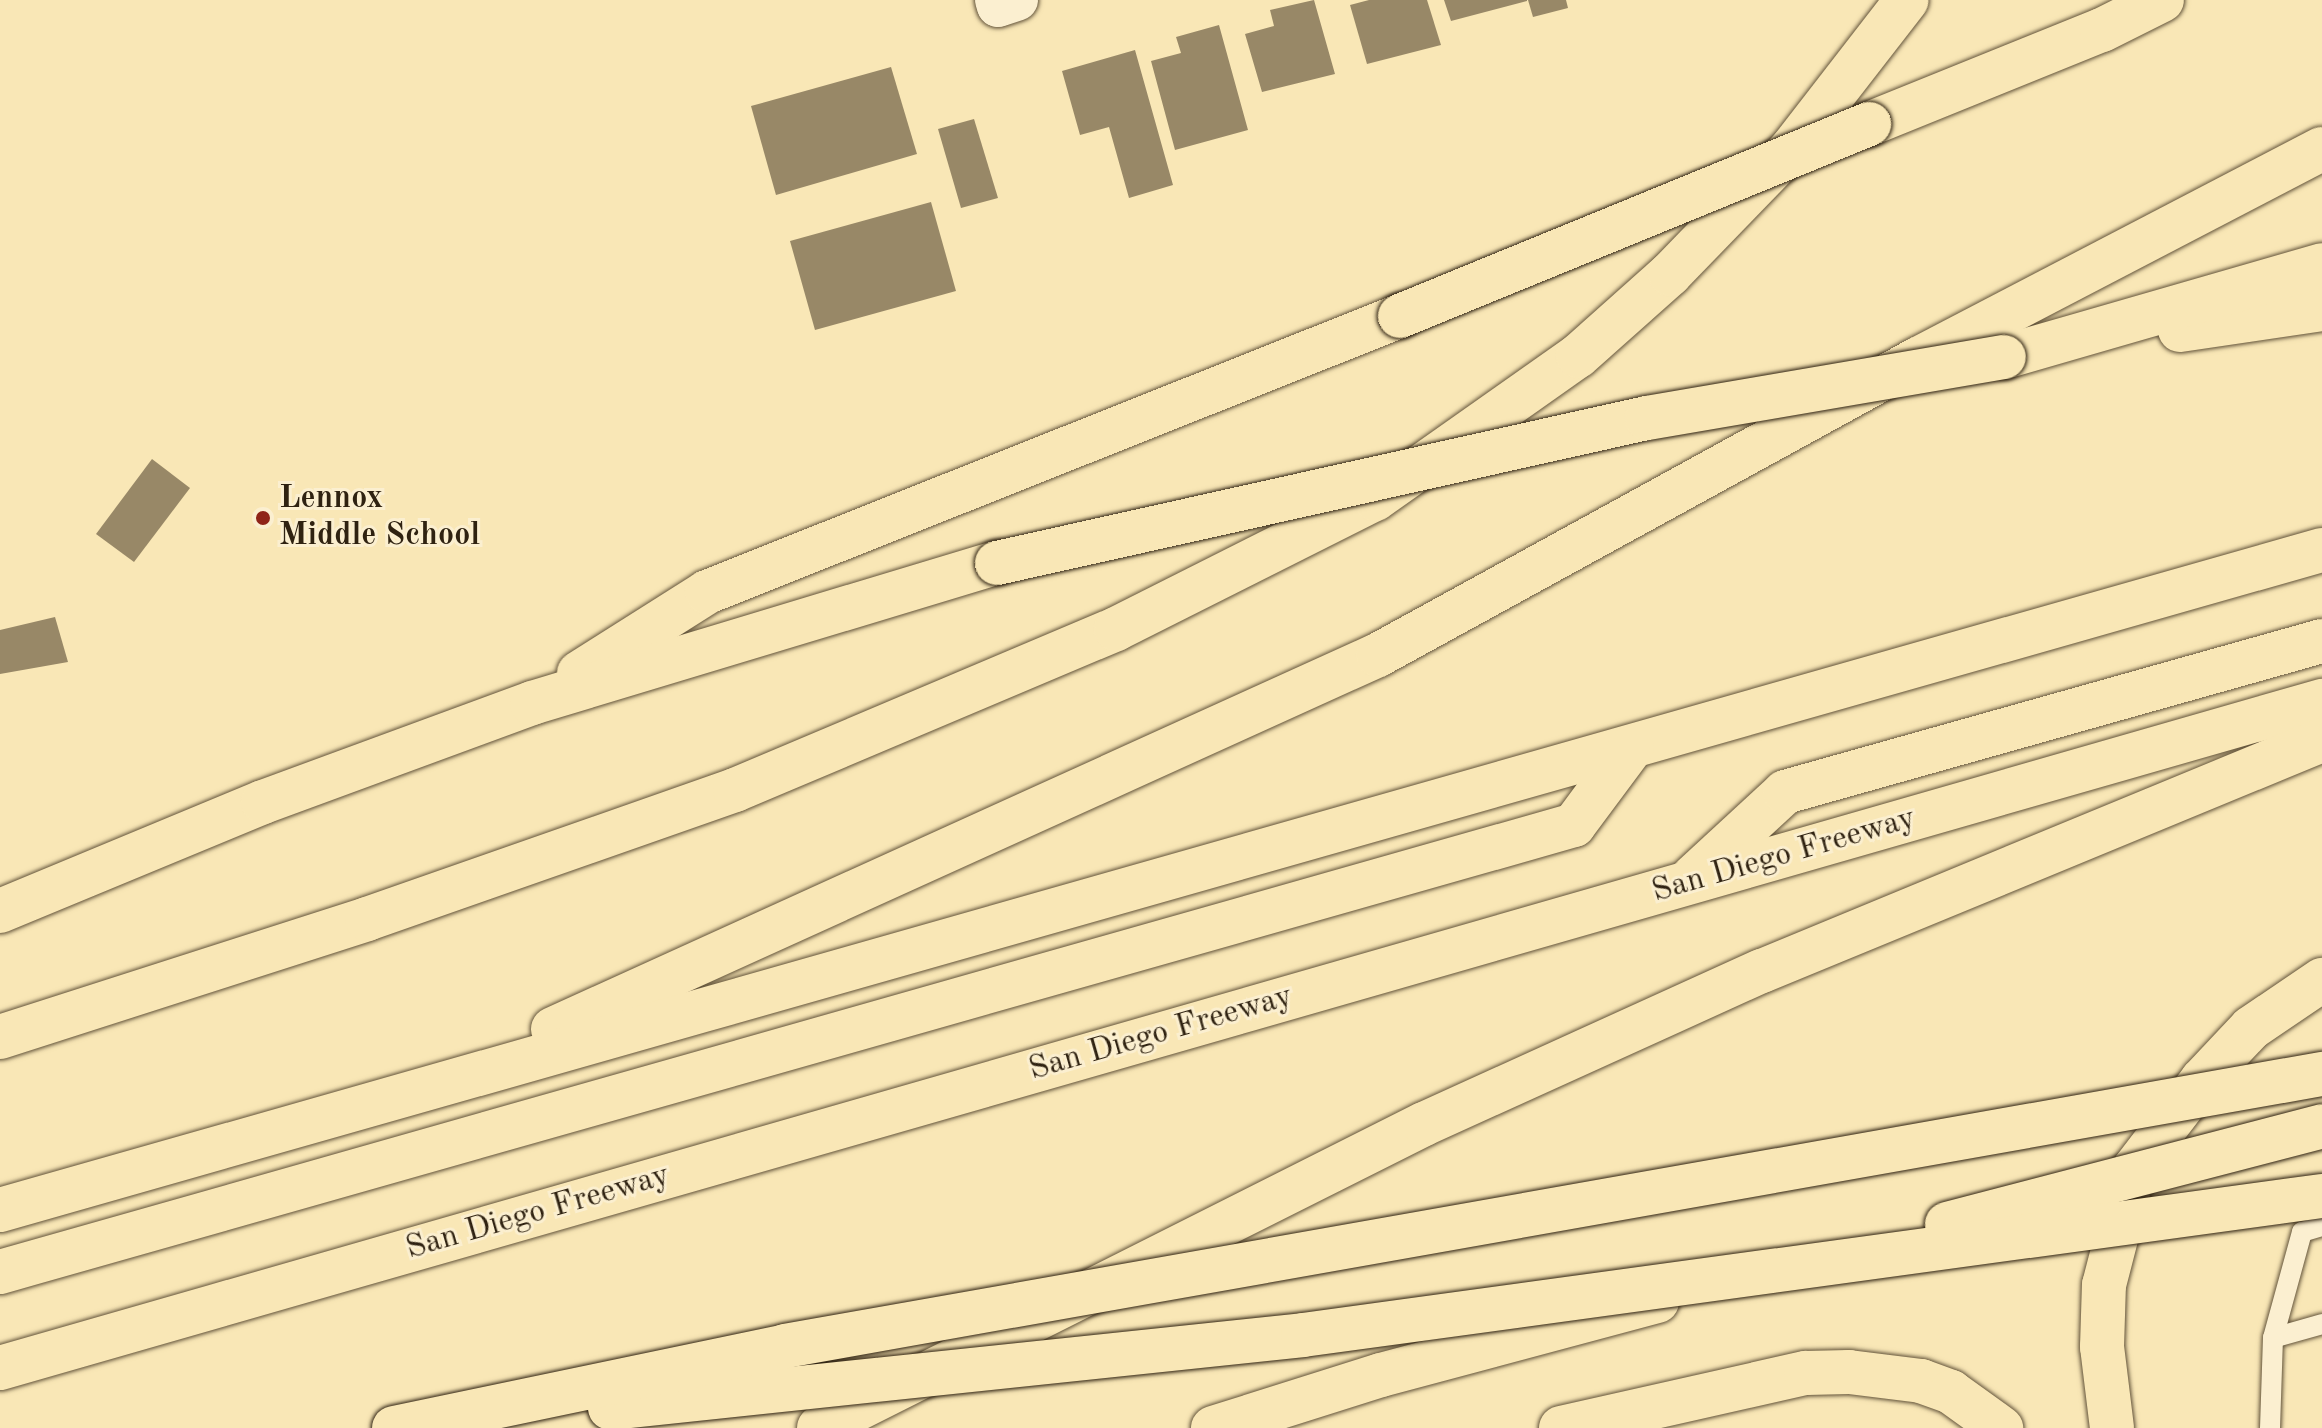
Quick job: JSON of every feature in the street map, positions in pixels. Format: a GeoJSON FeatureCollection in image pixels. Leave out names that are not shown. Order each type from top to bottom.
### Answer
{"type":"FeatureCollection","features":[{"type":"Feature","properties":{"kind":"highway"},"geometry":{"type":"LineString","coordinates":[[0,1037],[367,919],[735,790],[1116,629],[1375,499],[1578,356],[1670,274],[1801,137],[1907,0]]}},
{"type":"Feature","properties":{"kind":"highway"},"geometry":{"type":"LineString","coordinates":[[532,703],[707,592],[1400,316],[2102,30],[2162,0]]}},
{"type":"Feature","properties":{"kind":"highway"},"geometry":{"type":"LineString","coordinates":[[426,1087],[1378,655],[1918,359],[2322,149]]}},
{"type":"Feature","properties":{"kind":"highway"},"geometry":{"type":"LineString","coordinates":[[2004,357],[2322,265]]}},
{"type":"Feature","properties":{"kind":"highway"},"geometry":{"type":"LineString","coordinates":[[0,911],[263,802],[532,703],[997,563],[1647,418],[2004,357],[2322,309]]}},
{"type":"Feature","properties":{"kind":"highway"},"geometry":{"type":"LineString","coordinates":[[0,1210],[2322,550]]}},
{"type":"Feature","properties":{"kind":"highway"},"geometry":{"type":"LineString","coordinates":[[1686,884],[1785,792],[2322,641]]}},
{"type":"Feature","properties":{"kind":"highway","name":"San Diego Freeway"},"geometry":{"type":"LineString","coordinates":[[0,1368],[2322,701]]}},
{"type":"Feature","properties":{"kind":"highway"},"geometry":{"type":"LineString","coordinates":[[819,1428],[1424,1124],[1762,971],[2322,740]]}},
{"type":"Feature","properties":{"kind":"highway"},"geometry":{"type":"LineString","coordinates":[[0,1272],[1574,825],[1632,747]]}},
{"type":"Feature","properties":{"kind":"highway"},"geometry":{"type":"LineString","coordinates":[[2112,1428],[2102,1347],[2104,1285],[2134,1169],[2202,1080],[2251,1028],[2322,980]]}},
{"type":"Feature","properties":{"kind":"highway"},"geometry":{"type":"LineString","coordinates":[[394,1428],[785,1346],[2322,1074]]}},
{"type":"Feature","properties":{"kind":"highway"},"geometry":{"type":"LineString","coordinates":[[1213,1428],[1381,1375],[2322,1126]]}},
{"type":"Feature","properties":{"kind":"highway"},"geometry":{"type":"LineString","coordinates":[[420,1428],[1303,1335],[2322,1196]]}},
{"type":"Feature","properties":{"kind":"highway"},"geometry":{"type":"LineString","coordinates":[[1561,1428],[1673,1399],[1806,1373],[1849,1372],[1921,1381],[1951,1392],[2001,1428]]}},
{"type":"Feature","properties":{"kind":"lane"},"geometry":{"type":"LineString","coordinates":[[2270,1428],[2273,1338],[2302,1232],[2322,1226]]}},
{"type":"Feature","properties":{"kind":"lane"},"geometry":{"type":"LineString","coordinates":[[2273,1338],[2322,1324]]}},
{"type":"Feature","properties":{"kind":"building"},"geometry":{"type":"Polygon","coordinates":[[[1314,0],[1335,74],[1262,92],[1245,34],[1274,26],[1270,10],[1314,0]]]}},
{"type":"Feature","properties":{"kind":"building"},"geometry":{"type":"Polygon","coordinates":[[[1369,0],[1427,0],[1441,45],[1367,64],[1350,5],[1369,0]]]}},
{"type":"Feature","properties":{"kind":"building"},"geometry":{"type":"Polygon","coordinates":[[[1444,0],[1527,0],[1527,1],[1451,21],[1444,0]]]}},
{"type":"Feature","properties":{"kind":"building"},"geometry":{"type":"Polygon","coordinates":[[[1528,0],[1566,0],[1568,8],[1533,17],[1528,0]]]}},
{"type":"Feature","properties":{"kind":"building"},"geometry":{"type":"Polygon","coordinates":[[[1219,25],[1248,130],[1175,150],[1151,61],[1181,53],[1176,37],[1219,25]]]}},
{"type":"Feature","properties":{"kind":"building"},"geometry":{"type":"Polygon","coordinates":[[[1135,50],[1173,185],[1129,198],[1109,127],[1080,135],[1062,71],[1135,50]]]}},
{"type":"Feature","properties":{"kind":"building"},"geometry":{"type":"Polygon","coordinates":[[[891,67],[917,154],[776,195],[751,106],[891,67]]]}},
{"type":"Feature","properties":{"kind":"building"},"geometry":{"type":"Polygon","coordinates":[[[974,119],[998,198],[961,208],[938,129],[974,119]]]}},
{"type":"Feature","properties":{"kind":"building"},"geometry":{"type":"Polygon","coordinates":[[[931,202],[956,291],[815,330],[790,241],[931,202]]]}},
{"type":"Feature","properties":{"kind":"building"},"geometry":{"type":"Polygon","coordinates":[[[152,459],[190,488],[134,562],[96,534],[152,459]]]}},
{"type":"Feature","properties":{"kind":"building"},"geometry":{"type":"Polygon","coordinates":[[[55,617],[68,662],[0,674],[0,630],[55,617]]]}},
{"type":"Feature","properties":{"kind":"place","name":"Lennox Middle School"},"geometry":{"type":"Point","coordinates":[263,518]}}]}
